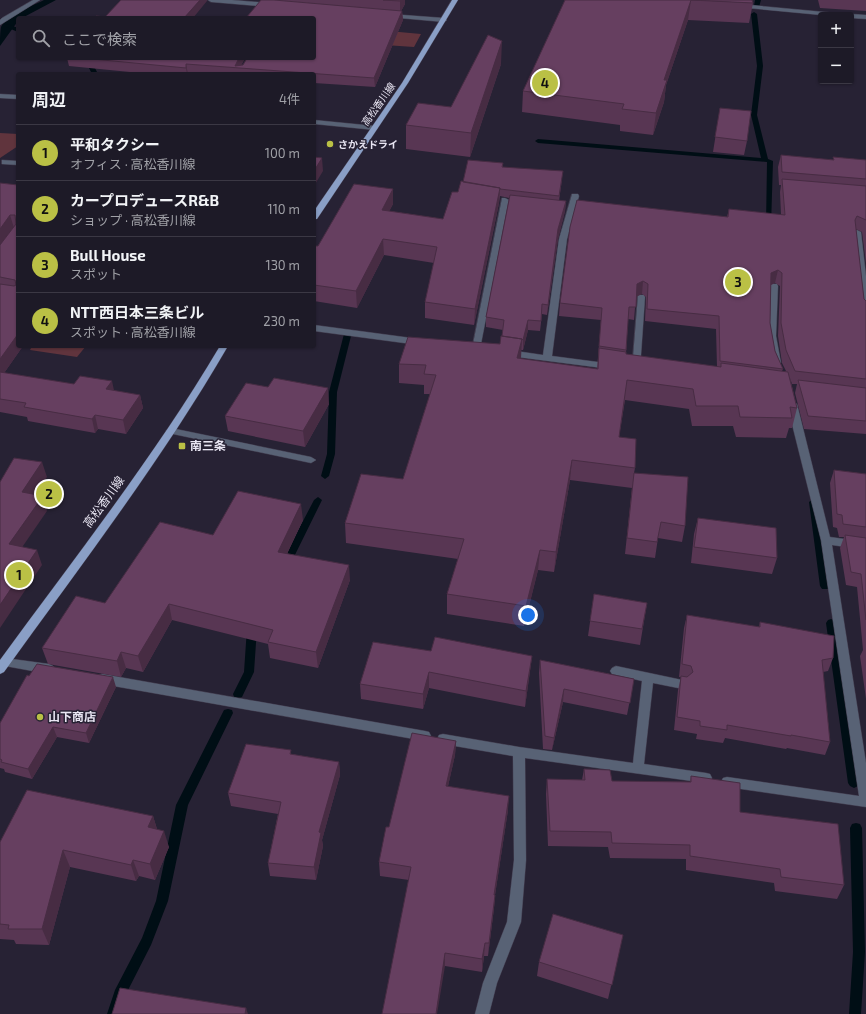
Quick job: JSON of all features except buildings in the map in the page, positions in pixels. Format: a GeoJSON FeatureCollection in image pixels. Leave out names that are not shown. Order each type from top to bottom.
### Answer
{"type":"FeatureCollection","features":[{"type":"Feature","properties":{"kind":"main road","name":"高松香川線"},"geometry":{"type":"LineString","coordinates":[[316,214],[422,60],[455,0]]}},
{"type":"Feature","properties":{"kind":"main road","name":"高松香川線"},"geometry":{"type":"LineString","coordinates":[[2,665],[171,431],[199,389],[223,348]]}},
{"type":"Feature","properties":{"kind":"street"},"geometry":{"type":"LineString","coordinates":[[0,23],[4,19],[38,0]]}},
{"type":"Feature","properties":{"kind":"street"},"geometry":{"type":"LineString","coordinates":[[212,0],[280,6]]}},
{"type":"Feature","properties":{"kind":"street"},"geometry":{"type":"LineString","coordinates":[[733,5],[818,13]]}},
{"type":"Feature","properties":{"kind":"street"},"geometry":{"type":"LineString","coordinates":[[381,15],[444,20]]}},
{"type":"Feature","properties":{"kind":"street"},"geometry":{"type":"LineString","coordinates":[[854,16],[866,17]]}},
{"type":"Feature","properties":{"kind":"street"},"geometry":{"type":"LineString","coordinates":[[0,96],[16,97]]}},
{"type":"Feature","properties":{"kind":"street"},"geometry":{"type":"LineString","coordinates":[[316,122],[375,128]]}},
{"type":"Feature","properties":{"kind":"street"},"geometry":{"type":"LineString","coordinates":[[5,162],[16,163]]}},
{"type":"Feature","properties":{"kind":"street"},"geometry":{"type":"LineString","coordinates":[[547,358],[563,239],[575,196]]}},
{"type":"Feature","properties":{"kind":"street"},"geometry":{"type":"LineString","coordinates":[[476,349],[505,200]]}},
{"type":"Feature","properties":{"kind":"street"},"geometry":{"type":"LineString","coordinates":[[857,232],[863,268],[866,312]]}},
{"type":"Feature","properties":{"kind":"street"},"geometry":{"type":"LineString","coordinates":[[774,286],[772,336],[780,370]]}},
{"type":"Feature","properties":{"kind":"street"},"geometry":{"type":"LineString","coordinates":[[500,352],[632,369],[641,297]]}},
{"type":"Feature","properties":{"kind":"street"},"geometry":{"type":"LineString","coordinates":[[316,328],[430,343]]}},
{"type":"Feature","properties":{"kind":"street"},"geometry":{"type":"LineString","coordinates":[[90,677],[519,752],[866,802],[826,540],[790,396]]}},
{"type":"Feature","properties":{"kind":"street"},"geometry":{"type":"LineString","coordinates":[[171,431],[311,460]]}},
{"type":"Feature","properties":{"kind":"street"},"geometry":{"type":"LineString","coordinates":[[826,540],[866,546]]}},
{"type":"Feature","properties":{"kind":"street"},"geometry":{"type":"LineString","coordinates":[[2,665],[59,671]]}},
{"type":"Feature","properties":{"kind":"street"},"geometry":{"type":"LineString","coordinates":[[616,671],[683,684]]}},
{"type":"Feature","properties":{"kind":"street"},"geometry":{"type":"LineString","coordinates":[[638,768],[648,678]]}},
{"type":"Feature","properties":{"kind":"street"},"geometry":{"type":"LineString","coordinates":[[482,1014],[490,983],[514,922],[520,860],[519,752]]}},
{"type":"Feature","properties":{"kind":"shaded area"},"geometry":{"type":"Polygon","coordinates":[[[44,0],[56,0],[26,16],[16,16],[16,24],[0,46],[1,27],[20,11],[44,0]]]}},
{"type":"Feature","properties":{"kind":"shaded area"},"geometry":{"type":"Polygon","coordinates":[[[334,26],[421,34],[414,47],[326,41],[334,26]]]}},
{"type":"Feature","properties":{"kind":"shaded area"},"geometry":{"type":"Polygon","coordinates":[[[0,133],[16,134],[16,147],[0,158],[0,133]]]}},
{"type":"Feature","properties":{"kind":"shaded area"},"geometry":{"type":"Polygon","coordinates":[[[31,348],[84,348],[77,357],[30,350],[31,348]]]}},
{"type":"Feature","properties":{"kind":"waterway"},"geometry":{"type":"LineString","coordinates":[[757,6],[758,0]]}},
{"type":"Feature","properties":{"kind":"waterway"},"geometry":{"type":"LineString","coordinates":[[754,14],[760,66],[754,115],[765,160]]}},
{"type":"Feature","properties":{"kind":"waterway"},"geometry":{"type":"LineString","coordinates":[[8,26],[16,29]]}},
{"type":"Feature","properties":{"kind":"waterway"},"geometry":{"type":"LineString","coordinates":[[88,60],[94,72]]}},
{"type":"Feature","properties":{"kind":"waterway"},"geometry":{"type":"LineString","coordinates":[[538,141],[765,160]]}},
{"type":"Feature","properties":{"kind":"waterway"},"geometry":{"type":"LineString","coordinates":[[765,160],[770,161],[769,225]]}},
{"type":"Feature","properties":{"kind":"waterway"},"geometry":{"type":"LineString","coordinates":[[325,476],[331,454],[333,392],[347,336]]}},
{"type":"Feature","properties":{"kind":"waterway"},"geometry":{"type":"LineString","coordinates":[[285,565],[318,500]]}},
{"type":"Feature","properties":{"kind":"waterway"},"geometry":{"type":"LineString","coordinates":[[813,502],[825,586]]}},
{"type":"Feature","properties":{"kind":"waterway"},"geometry":{"type":"LineString","coordinates":[[831,623],[854,783]]}},
{"type":"Feature","properties":{"kind":"waterway"},"geometry":{"type":"LineString","coordinates":[[238,694],[249,672],[252,628]]}},
{"type":"Feature","properties":{"kind":"waterway"},"geometry":{"type":"LineString","coordinates":[[113,1014],[119,994],[147,941],[162,901],[182,805],[228,713]]}},
{"type":"Feature","properties":{"kind":"waterway"},"geometry":{"type":"LineString","coordinates":[[855,1014],[859,952],[856,828]]}},
{"type":"Feature","properties":{"kind":"place","name":"NTT西日本三条ビル"},"geometry":{"type":"Point","coordinates":[545,83]}},
{"type":"Feature","properties":{"kind":"place","name":"さかえドライ"},"geometry":{"type":"Point","coordinates":[330,144]}},
{"type":"Feature","properties":{"kind":"place","name":"Bull House"},"geometry":{"type":"Point","coordinates":[738,282]}},
{"type":"Feature","properties":{"kind":"place","name":"南三条"},"geometry":{"type":"Point","coordinates":[182,446]}},
{"type":"Feature","properties":{"kind":"place","name":"カープロデュースR&B"},"geometry":{"type":"Point","coordinates":[49,494]}},
{"type":"Feature","properties":{"kind":"place","name":"平和タクシー"},"geometry":{"type":"Point","coordinates":[19,575]}},
{"type":"Feature","properties":{"kind":"place","name":"山下商店"},"geometry":{"type":"Point","coordinates":[40,717]}}]}
